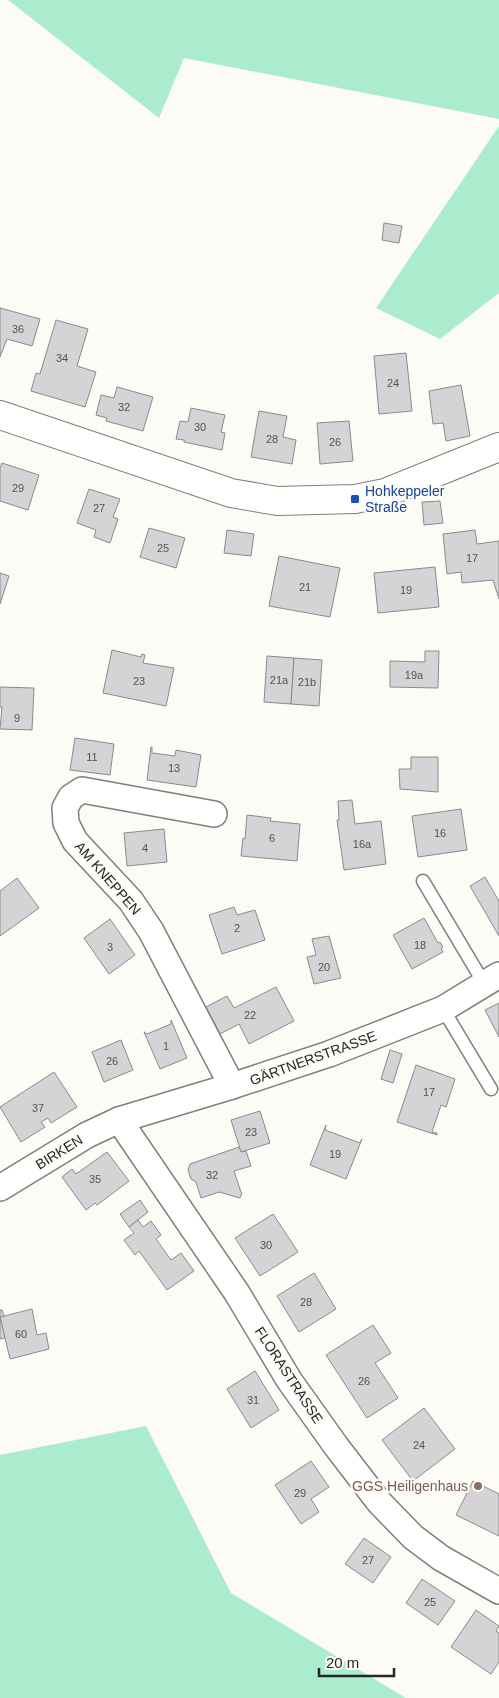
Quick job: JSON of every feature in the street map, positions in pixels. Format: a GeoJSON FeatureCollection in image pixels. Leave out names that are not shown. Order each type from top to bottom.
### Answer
{"type":"FeatureCollection","features":[{"type":"Feature","properties":{"kind":"street"},"geometry":{"type":"LineString","coordinates":[[0,415],[231,493],[277,501],[356,499],[386,493],[499,447]]}},
{"type":"Feature","properties":{"kind":"street","name":"AM KNEPPEN"},"geometry":{"type":"LineString","coordinates":[[214,814],[82,790],[71,797],[65,808],[66,824],[75,841],[131,901],[151,931],[232,1086]]}},
{"type":"Feature","properties":{"kind":"street","name":"GÄRTNERSTRASSE"},"geometry":{"type":"LineString","coordinates":[[119,1120],[330,1054],[442,1009],[492,980]]}},
{"type":"Feature","properties":{"kind":"street","name":"BIRKEN"},"geometry":{"type":"LineString","coordinates":[[0,1188],[87,1135],[119,1120]]}},
{"type":"Feature","properties":{"kind":"street","name":"FLORASTRASSE"},"geometry":{"type":"LineString","coordinates":[[119,1120],[236,1293],[289,1380],[379,1502],[413,1537],[441,1558],[499,1592]]}},
{"type":"Feature","properties":{"kind":"lane"},"geometry":{"type":"LineString","coordinates":[[423,880],[492,980]]}},
{"type":"Feature","properties":{"kind":"lane"},"geometry":{"type":"LineString","coordinates":[[442,1009],[490,1089]]}},
{"type":"Feature","properties":{"kind":"green space"},"geometry":{"type":"Polygon","coordinates":[[[8,0],[499,0],[499,119],[184,58],[159,118],[8,0]]]}},
{"type":"Feature","properties":{"kind":"green space"},"geometry":{"type":"Polygon","coordinates":[[[499,126],[499,293],[440,339],[376,308],[499,126]]]}},
{"type":"Feature","properties":{"kind":"green space"},"geometry":{"type":"Polygon","coordinates":[[[146,1426],[231,1593],[406,1698],[0,1698],[0,1455],[146,1426]]]}},
{"type":"Feature","properties":{"kind":"building"},"geometry":{"type":"Polygon","coordinates":[[[384,223],[402,226],[399,243],[382,240],[384,223]]]}},
{"type":"Feature","properties":{"kind":"building"},"geometry":{"type":"Polygon","coordinates":[[[0,308],[40,319],[32,346],[7,339],[0,357],[0,308]]]}},
{"type":"Feature","properties":{"kind":"building"},"geometry":{"type":"Polygon","coordinates":[[[56,320],[88,329],[77,366],[96,372],[85,407],[31,391],[36,373],[40,374],[56,320]]]}},
{"type":"Feature","properties":{"kind":"building"},"geometry":{"type":"Polygon","coordinates":[[[406,353],[412,411],[379,414],[374,356],[406,353]]]}},
{"type":"Feature","properties":{"kind":"building"},"geometry":{"type":"Polygon","coordinates":[[[461,385],[470,436],[446,441],[443,423],[433,424],[429,391],[461,385]]]}},
{"type":"Feature","properties":{"kind":"building"},"geometry":{"type":"Polygon","coordinates":[[[117,387],[153,397],[143,431],[106,421],[107,418],[96,415],[101,395],[114,398],[117,387]]]}},
{"type":"Feature","properties":{"kind":"building"},"geometry":{"type":"Polygon","coordinates":[[[191,408],[225,415],[221,432],[225,433],[222,450],[176,439],[180,421],[188,422],[191,408]]]}},
{"type":"Feature","properties":{"kind":"building"},"geometry":{"type":"Polygon","coordinates":[[[259,411],[287,416],[283,437],[296,440],[292,464],[251,457],[259,411]]]}},
{"type":"Feature","properties":{"kind":"building"},"geometry":{"type":"Polygon","coordinates":[[[349,421],[353,461],[320,464],[317,423],[349,421]]]}},
{"type":"Feature","properties":{"kind":"building"},"geometry":{"type":"Polygon","coordinates":[[[2,463],[39,475],[28,510],[0,501],[0,468],[2,463]]]}},
{"type":"Feature","properties":{"kind":"building"},"geometry":{"type":"Polygon","coordinates":[[[89,489],[120,499],[113,517],[118,519],[110,543],[94,537],[96,530],[77,523],[89,489]]]}},
{"type":"Feature","properties":{"kind":"building"},"geometry":{"type":"Polygon","coordinates":[[[440,501],[443,523],[424,525],[422,502],[440,501]]]}},
{"type":"Feature","properties":{"kind":"building"},"geometry":{"type":"Polygon","coordinates":[[[149,528],[185,538],[176,568],[140,557],[149,528]]]}},
{"type":"Feature","properties":{"kind":"building"},"geometry":{"type":"Polygon","coordinates":[[[227,530],[254,534],[251,556],[224,553],[227,530]]]}},
{"type":"Feature","properties":{"kind":"building"},"geometry":{"type":"Polygon","coordinates":[[[475,530],[477,544],[499,541],[499,599],[493,580],[462,583],[461,572],[447,574],[443,534],[475,530]]]}},
{"type":"Feature","properties":{"kind":"building"},"geometry":{"type":"Polygon","coordinates":[[[279,556],[340,568],[330,617],[269,606],[279,556]]]}},
{"type":"Feature","properties":{"kind":"building"},"geometry":{"type":"Polygon","coordinates":[[[435,567],[439,607],[378,613],[374,573],[435,567]]]}},
{"type":"Feature","properties":{"kind":"building"},"geometry":{"type":"Polygon","coordinates":[[[0,573],[9,576],[0,604],[0,573]]]}},
{"type":"Feature","properties":{"kind":"building"},"geometry":{"type":"Polygon","coordinates":[[[112,650],[141,657],[142,654],[145,655],[143,663],[174,668],[166,706],[103,693],[112,650]]]}},
{"type":"Feature","properties":{"kind":"building"},"geometry":{"type":"Polygon","coordinates":[[[425,651],[439,651],[438,688],[390,687],[390,661],[425,662],[425,651]]]}},
{"type":"Feature","properties":{"kind":"building"},"geometry":{"type":"Polygon","coordinates":[[[267,656],[294,658],[291,704],[264,702],[267,656]]]}},
{"type":"Feature","properties":{"kind":"building"},"geometry":{"type":"Polygon","coordinates":[[[294,658],[322,660],[319,706],[291,704],[294,658]]]}},
{"type":"Feature","properties":{"kind":"building"},"geometry":{"type":"Polygon","coordinates":[[[0,687],[34,688],[32,730],[0,729],[2,707],[0,707],[0,687]]]}},
{"type":"Feature","properties":{"kind":"building"},"geometry":{"type":"Polygon","coordinates":[[[75,738],[114,744],[110,775],[70,770],[75,738]]]}},
{"type":"Feature","properties":{"kind":"building"},"geometry":{"type":"Polygon","coordinates":[[[151,747],[152,753],[175,756],[176,750],[201,755],[196,787],[147,780],[151,747]]]}},
{"type":"Feature","properties":{"kind":"building"},"geometry":{"type":"Polygon","coordinates":[[[411,757],[438,757],[438,792],[400,789],[399,769],[411,769],[411,757]]]}},
{"type":"Feature","properties":{"kind":"building"},"geometry":{"type":"Polygon","coordinates":[[[352,800],[355,824],[381,821],[386,864],[344,870],[337,820],[339,820],[338,801],[352,800]]]}},
{"type":"Feature","properties":{"kind":"building"},"geometry":{"type":"Polygon","coordinates":[[[461,809],[467,850],[418,857],[412,816],[461,809]]]}},
{"type":"Feature","properties":{"kind":"building"},"geometry":{"type":"Polygon","coordinates":[[[247,815],[271,818],[270,821],[300,824],[297,861],[241,856],[247,815]]]}},
{"type":"Feature","properties":{"kind":"building"},"geometry":{"type":"Polygon","coordinates":[[[164,829],[167,862],[127,866],[124,833],[164,829]]]}},
{"type":"Feature","properties":{"kind":"building"},"geometry":{"type":"Polygon","coordinates":[[[485,877],[499,901],[499,936],[470,886],[485,877]]]}},
{"type":"Feature","properties":{"kind":"building"},"geometry":{"type":"Polygon","coordinates":[[[17,878],[39,908],[0,936],[0,891],[17,878]]]}},
{"type":"Feature","properties":{"kind":"building"},"geometry":{"type":"Polygon","coordinates":[[[234,907],[237,915],[255,910],[265,940],[222,954],[209,915],[234,907]]]}},
{"type":"Feature","properties":{"kind":"building"},"geometry":{"type":"Polygon","coordinates":[[[424,918],[438,943],[440,942],[443,947],[441,948],[443,952],[412,969],[393,935],[424,918]]]}},
{"type":"Feature","properties":{"kind":"building"},"geometry":{"type":"Polygon","coordinates":[[[110,919],[135,955],[109,974],[84,938],[110,919]]]}},
{"type":"Feature","properties":{"kind":"building"},"geometry":{"type":"Polygon","coordinates":[[[329,936],[341,978],[314,984],[307,957],[316,955],[312,939],[329,936]]]}},
{"type":"Feature","properties":{"kind":"building"},"geometry":{"type":"Polygon","coordinates":[[[276,987],[294,1021],[249,1044],[239,1024],[220,1034],[206,1007],[227,996],[234,1008],[276,987]]]}},
{"type":"Feature","properties":{"kind":"building"},"geometry":{"type":"Polygon","coordinates":[[[499,1003],[499,1037],[485,1010],[499,1003]]]}},
{"type":"Feature","properties":{"kind":"building"},"geometry":{"type":"Polygon","coordinates":[[[171,1020],[187,1058],[160,1069],[144,1032],[147,1034],[171,1024],[171,1020]]]}},
{"type":"Feature","properties":{"kind":"building"},"geometry":{"type":"Polygon","coordinates":[[[121,1040],[133,1070],[104,1082],[92,1052],[121,1040]]]}},
{"type":"Feature","properties":{"kind":"building"},"geometry":{"type":"Polygon","coordinates":[[[390,1050],[402,1054],[393,1083],[381,1079],[390,1050]]]}},
{"type":"Feature","properties":{"kind":"building"},"geometry":{"type":"Polygon","coordinates":[[[416,1065],[455,1079],[446,1107],[441,1105],[432,1132],[437,1133],[437,1135],[397,1122],[416,1065]]]}},
{"type":"Feature","properties":{"kind":"building"},"geometry":{"type":"Polygon","coordinates":[[[54,1072],[77,1107],[51,1123],[48,1118],[41,1122],[45,1127],[21,1142],[0,1107],[54,1072]]]}},
{"type":"Feature","properties":{"kind":"building"},"geometry":{"type":"Polygon","coordinates":[[[260,1111],[270,1143],[241,1152],[231,1120],[260,1111]]]}},
{"type":"Feature","properties":{"kind":"building"},"geometry":{"type":"Polygon","coordinates":[[[326,1125],[325,1130],[360,1143],[362,1139],[346,1179],[310,1165],[326,1125]]]}},
{"type":"Feature","properties":{"kind":"building"},"geometry":{"type":"Polygon","coordinates":[[[239,1147],[241,1152],[246,1151],[251,1166],[234,1171],[242,1193],[240,1198],[219,1192],[201,1198],[196,1182],[191,1179],[188,1170],[190,1164],[239,1147]]]}},
{"type":"Feature","properties":{"kind":"building"},"geometry":{"type":"Polygon","coordinates":[[[107,1152],[129,1181],[97,1205],[95,1203],[86,1210],[62,1177],[72,1169],[76,1174],[107,1152]]]}},
{"type":"Feature","properties":{"kind":"building"},"geometry":{"type":"Polygon","coordinates":[[[140,1200],[148,1212],[129,1227],[120,1214],[140,1200]]]}},
{"type":"Feature","properties":{"kind":"building"},"geometry":{"type":"Polygon","coordinates":[[[273,1214],[298,1252],[260,1276],[235,1238],[273,1214]]]}},
{"type":"Feature","properties":{"kind":"building"},"geometry":{"type":"Polygon","coordinates":[[[138,1220],[143,1227],[151,1221],[161,1235],[156,1239],[171,1260],[181,1253],[194,1271],[167,1290],[139,1251],[135,1255],[124,1240],[134,1233],[129,1227],[138,1220]]]}},
{"type":"Feature","properties":{"kind":"building"},"geometry":{"type":"Polygon","coordinates":[[[314,1273],[336,1309],[299,1332],[277,1296],[314,1273]]]}},
{"type":"Feature","properties":{"kind":"building"},"geometry":{"type":"Polygon","coordinates":[[[32,1309],[37,1335],[46,1333],[49,1349],[10,1359],[0,1317],[32,1309]]]}},
{"type":"Feature","properties":{"kind":"building"},"geometry":{"type":"Polygon","coordinates":[[[0,1310],[2,1310],[4,1316],[0,1317],[0,1310]]]}},
{"type":"Feature","properties":{"kind":"building"},"geometry":{"type":"Polygon","coordinates":[[[0,1317],[5,1338],[0,1339],[0,1317]]]}},
{"type":"Feature","properties":{"kind":"building"},"geometry":{"type":"Polygon","coordinates":[[[373,1325],[391,1353],[375,1363],[398,1398],[367,1418],[326,1355],[373,1325]]]}},
{"type":"Feature","properties":{"kind":"building"},"geometry":{"type":"Polygon","coordinates":[[[255,1371],[279,1410],[251,1428],[227,1389],[255,1371]]]}},
{"type":"Feature","properties":{"kind":"building"},"geometry":{"type":"Polygon","coordinates":[[[424,1408],[455,1449],[413,1481],[382,1440],[424,1408]]]}},
{"type":"Feature","properties":{"kind":"building"},"geometry":{"type":"Polygon","coordinates":[[[311,1461],[329,1487],[311,1499],[319,1512],[301,1524],[275,1485],[311,1461]]]}},
{"type":"Feature","properties":{"kind":"building"},"geometry":{"type":"Polygon","coordinates":[[[473,1481],[499,1494],[499,1536],[456,1515],[473,1481]]]}},
{"type":"Feature","properties":{"kind":"building"},"geometry":{"type":"Polygon","coordinates":[[[364,1538],[391,1557],[373,1583],[345,1564],[364,1538]]]}},
{"type":"Feature","properties":{"kind":"building"},"geometry":{"type":"Polygon","coordinates":[[[422,1579],[455,1601],[438,1625],[406,1603],[422,1579]]]}},
{"type":"Feature","properties":{"kind":"building"},"geometry":{"type":"Polygon","coordinates":[[[476,1610],[499,1626],[496,1631],[499,1633],[499,1662],[491,1674],[451,1647],[476,1610]]]}},
{"type":"Feature","properties":{"kind":"place","name":"Hohkeppeler Straße"},"geometry":{"type":"Point","coordinates":[355,499]}},
{"type":"Feature","properties":{"kind":"place","name":"GGS Heiligenhaus"},"geometry":{"type":"Point","coordinates":[478,1486]}}]}
